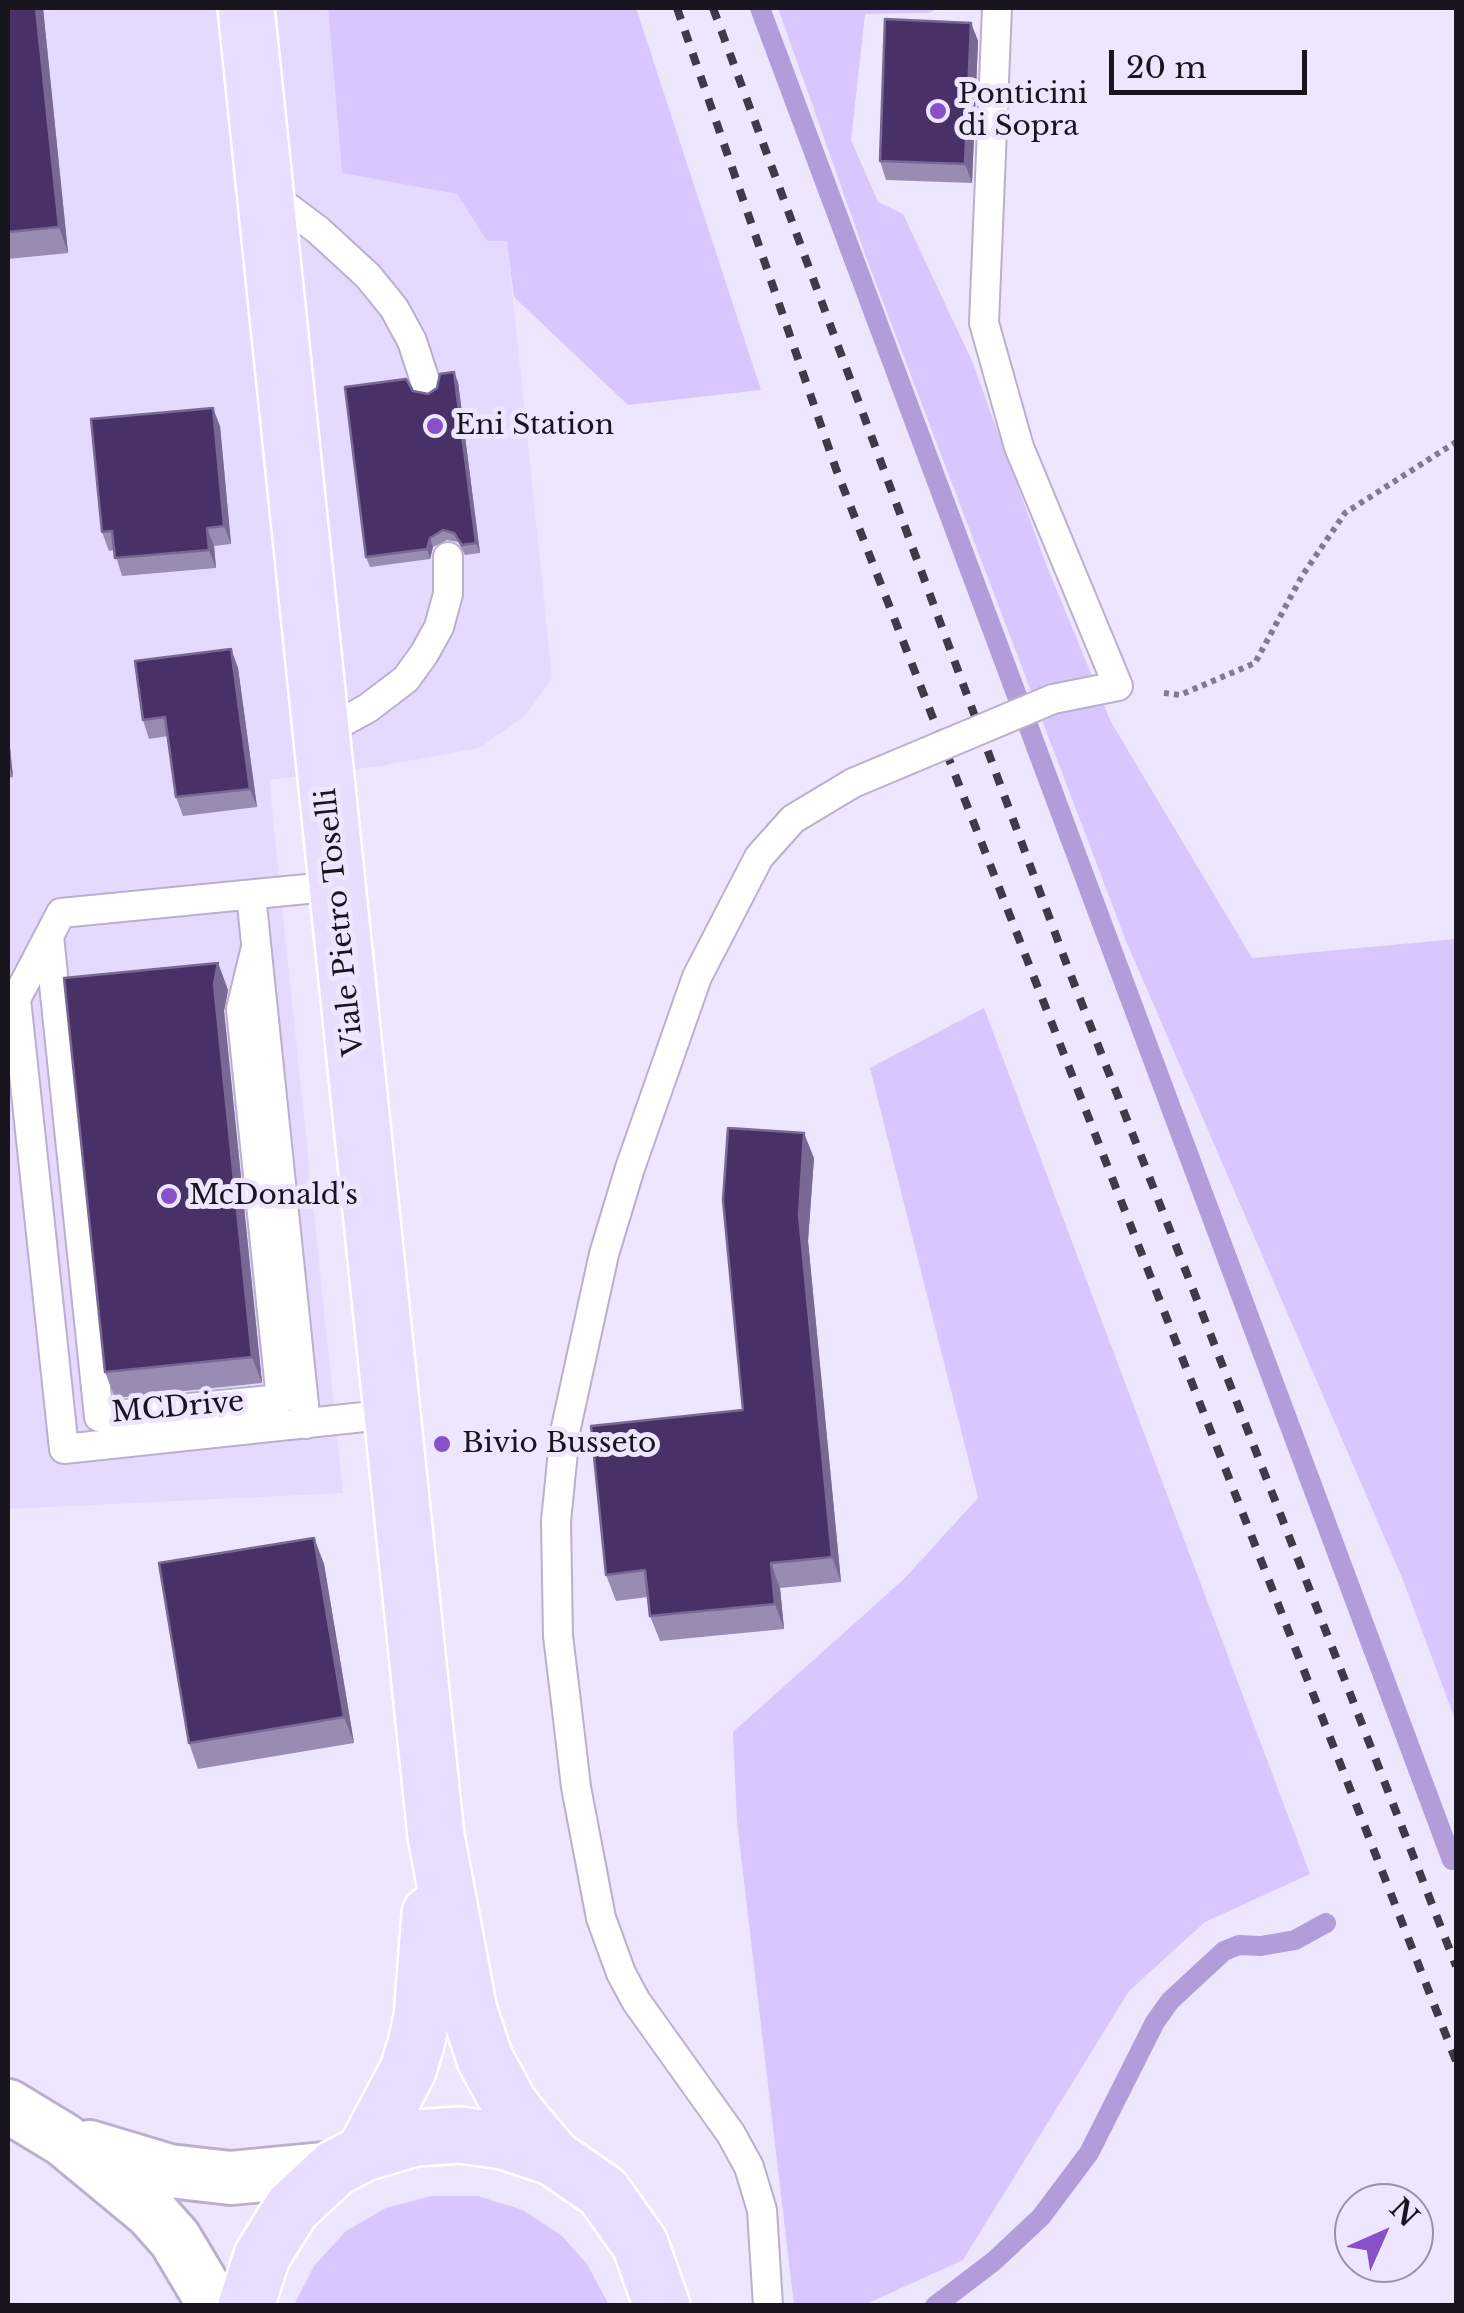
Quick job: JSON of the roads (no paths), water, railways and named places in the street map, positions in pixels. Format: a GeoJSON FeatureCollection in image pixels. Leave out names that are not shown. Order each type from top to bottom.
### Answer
{"type":"FeatureCollection","features":[{"type":"Feature","properties":{"kind":"main road","name":"Viale Pietro Toselli"},"geometry":{"type":"LineString","coordinates":[[246,8],[436,1836],[474,2033],[508,2103],[554,2158],[602,2192],[640,2244],[662,2306]]}},
{"type":"Feature","properties":{"kind":"main road","name":"Viale Pietro Toselli"},"geometry":{"type":"LineString","coordinates":[[350,2161],[408,2070],[416,2044],[422,2018],[436,1836]]}},
{"type":"Feature","properties":{"kind":"main road","name":"Viale Pietro Toselli"},"geometry":{"type":"LineString","coordinates":[[246,2306],[262,2256],[277,2229],[310,2189],[350,2161],[415,2138],[460,2134],[503,2141],[554,2158]]}},
{"type":"Feature","properties":{"kind":"street"},"geometry":{"type":"LineString","coordinates":[[8,2106],[64,2140],[151,2212],[175,2238],[214,2306]]}},
{"type":"Feature","properties":{"kind":"street"},"geometry":{"type":"LineString","coordinates":[[64,2140],[169,2171],[215,2177],[273,2176],[350,2161]]}},
{"type":"Feature","properties":{"kind":"lane"},"geometry":{"type":"LineString","coordinates":[[768,2306],[762,2210],[749,2166],[731,2134],[636,2001],[621,1973],[602,1918],[576,1787],[564,1691],[558,1636],[556,1521],[565,1432],[604,1254],[630,1168],[697,977],[758,856],[792,819],[852,783],[1053,700],[1118,686],[1019,447],[984,323],[997,8]]}},
{"type":"Feature","properties":{"kind":"lane"},"geometry":{"type":"LineString","coordinates":[[266,192],[318,230],[368,276],[394,308],[412,341],[427,387]]}},
{"type":"Feature","properties":{"kind":"lane"},"geometry":{"type":"LineString","coordinates":[[321,734],[368,708],[406,679],[439,627],[448,594],[448,557]]}},
{"type":"Feature","properties":{"kind":"lane"},"geometry":{"type":"LineString","coordinates":[[337,886],[251,894],[55,925],[16,999],[64,1449],[392,1414]]}},
{"type":"Feature","properties":{"kind":"lane"},"geometry":{"type":"LineString","coordinates":[[251,894],[306,1424]]}},
{"type":"Feature","properties":{"kind":"lane","name":"MCDrive"},"geometry":{"type":"LineString","coordinates":[[55,925],[99,1417],[281,1400],[241,1009],[256,947]]}},
{"type":"Feature","properties":{"kind":"waterway"},"geometry":{"type":"LineString","coordinates":[[760,8],[1452,1860],[1456,1856]]}},
{"type":"Feature","properties":{"kind":"waterway"},"geometry":{"type":"LineString","coordinates":[[935,2306],[994,2261],[1041,2217],[1089,2153],[1155,2022],[1170,2001],[1224,1951],[1239,1945],[1295,1940],[1326,1923]]}},
{"type":"Feature","properties":{"kind":"railway"},"geometry":{"type":"LineString","coordinates":[[677,8],[836,469],[1456,2061]]}},
{"type":"Feature","properties":{"kind":"railway"},"geometry":{"type":"LineString","coordinates":[[713,8],[1068,968],[1456,1966]]}},
{"type":"Feature","properties":{"kind":"place","name":"Ponticini di Sopra"},"geometry":{"type":"Point","coordinates":[938,111]}},
{"type":"Feature","properties":{"kind":"place","name":"Eni Station"},"geometry":{"type":"Point","coordinates":[435,426]}},
{"type":"Feature","properties":{"kind":"place","name":"McDonald's"},"geometry":{"type":"Point","coordinates":[169,1196]}},
{"type":"Feature","properties":{"kind":"place","name":"Bivio Busseto"},"geometry":{"type":"Point","coordinates":[442,1444]}}]}
